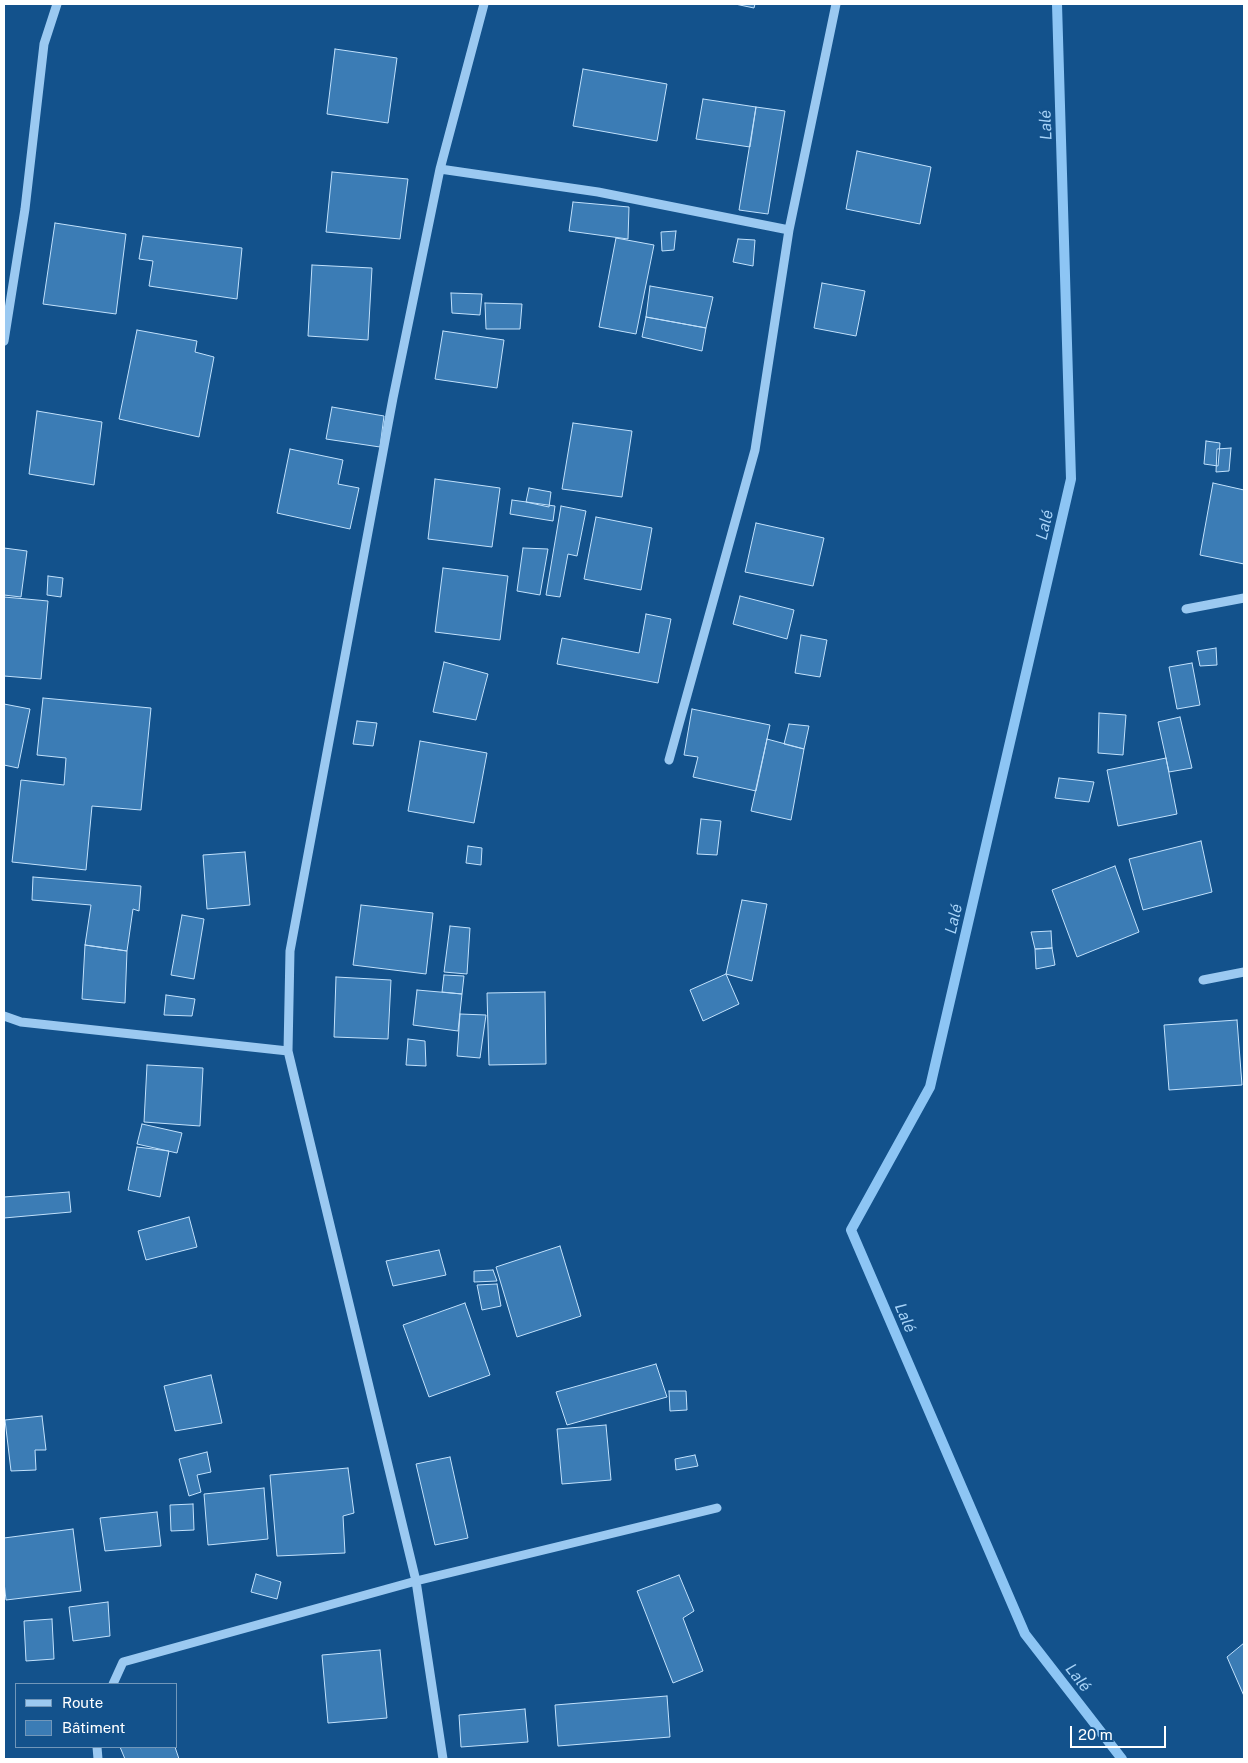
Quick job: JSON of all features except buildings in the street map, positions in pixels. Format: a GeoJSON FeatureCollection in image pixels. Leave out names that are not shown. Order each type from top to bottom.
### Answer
{"type":"FeatureCollection","features":[{"type":"Feature","properties":{"kind":"street"},"geometry":{"type":"LineString","coordinates":[[4,341],[25,209],[44,44],[57,4]]}},
{"type":"Feature","properties":{"kind":"street"},"geometry":{"type":"LineString","coordinates":[[443,1759],[416,1581],[288,1051],[290,951],[393,398],[440,169],[484,4]]}},
{"type":"Feature","properties":{"kind":"street"},"geometry":{"type":"LineString","coordinates":[[669,760],[755,450],[790,230],[836,4]]}},
{"type":"Feature","properties":{"kind":"street"},"geometry":{"type":"LineString","coordinates":[[440,169],[598,192],[790,230]]}},
{"type":"Feature","properties":{"kind":"street"},"geometry":{"type":"LineString","coordinates":[[1186,609],[1244,598]]}},
{"type":"Feature","properties":{"kind":"street"},"geometry":{"type":"LineString","coordinates":[[1203,980],[1244,972]]}},
{"type":"Feature","properties":{"kind":"street"},"geometry":{"type":"LineString","coordinates":[[4,1016],[21,1022],[288,1051]]}},
{"type":"Feature","properties":{"kind":"street"},"geometry":{"type":"LineString","coordinates":[[113,1683],[123,1662],[416,1581],[717,1508]]}},
{"type":"Feature","properties":{"kind":"waterway","name":"Lalé"},"geometry":{"type":"LineString","coordinates":[[1057,4],[1071,479],[930,1087],[851,1230],[1025,1634],[1122,1759]]}}]}
